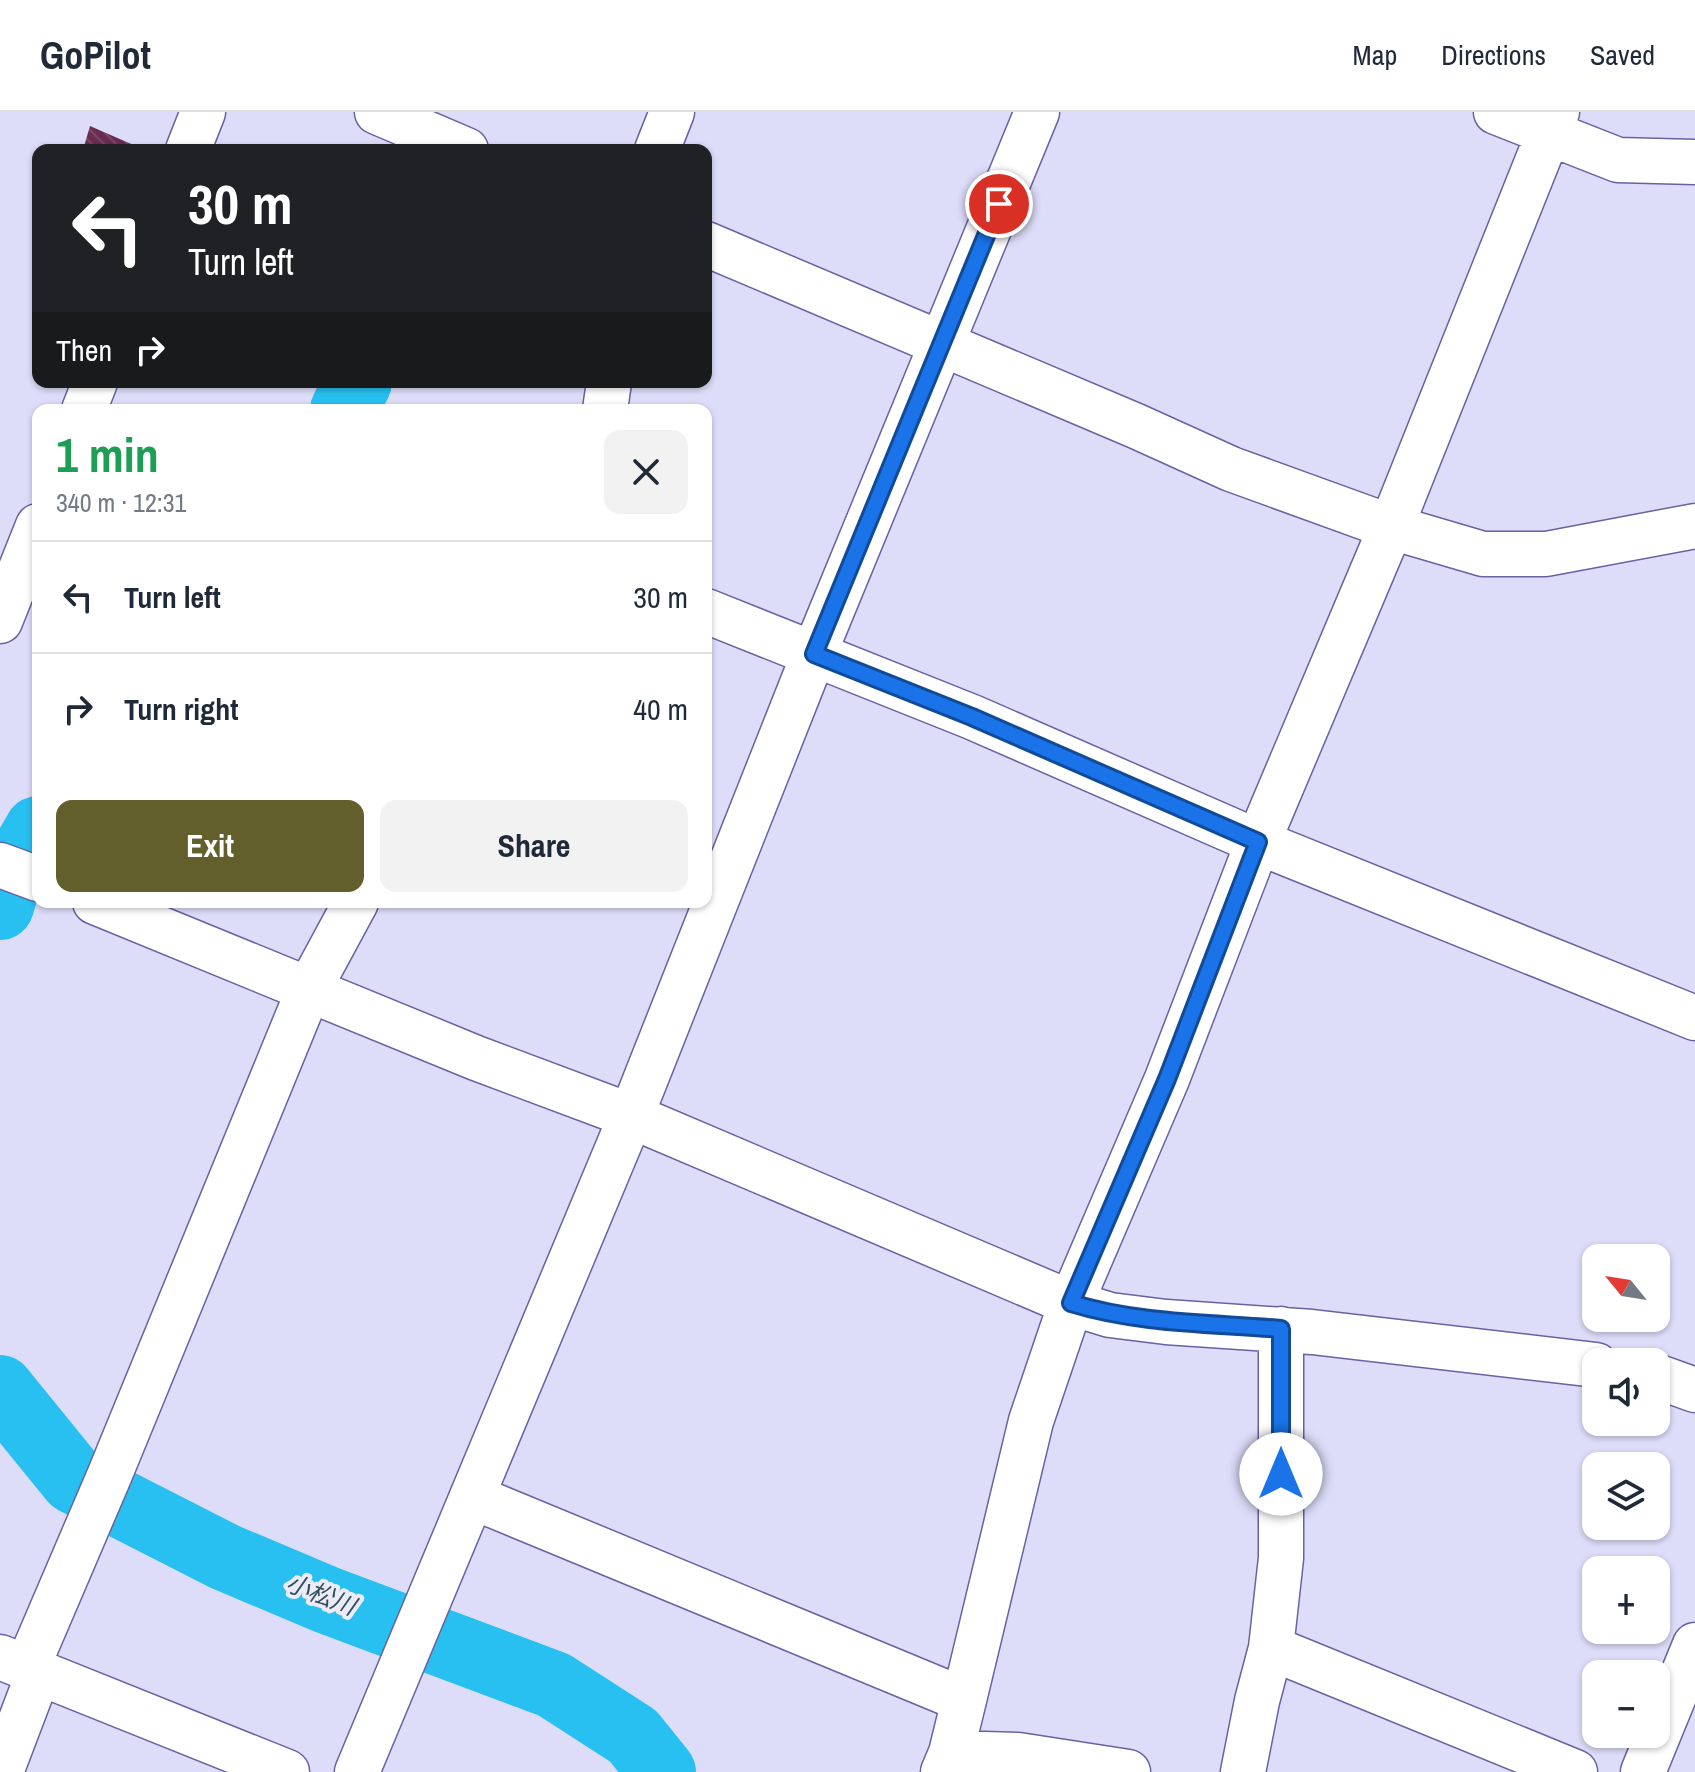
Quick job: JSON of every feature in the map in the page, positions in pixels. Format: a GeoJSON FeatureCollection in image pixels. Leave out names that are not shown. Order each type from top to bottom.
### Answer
{"type":"FeatureCollection","features":[{"type":"Feature","properties":{"kind":"street"},"geometry":{"type":"LineString","coordinates":[[190,144],[203,112]]}},
{"type":"Feature","properties":{"kind":"street"},"geometry":{"type":"LineString","coordinates":[[659,144],[672,112]]}},
{"type":"Feature","properties":{"kind":"street"},"geometry":{"type":"LineString","coordinates":[[357,1772],[631,1116],[814,654],[1037,112]]}},
{"type":"Feature","properties":{"kind":"street"},"geometry":{"type":"LineString","coordinates":[[1496,112],[1552,122],[1618,160],[1695,162]]}},
{"type":"Feature","properties":{"kind":"street"},"geometry":{"type":"LineString","coordinates":[[380,114],[451,144]]}},
{"type":"Feature","properties":{"kind":"street"},"geometry":{"type":"LineString","coordinates":[[1128,1772],[1018,1755],[947,1762],[1007,1530],[1031,1421],[1071,1303],[1167,1079],[1258,842],[1391,527],[1552,122]]}},
{"type":"Feature","properties":{"kind":"street"},"geometry":{"type":"LineString","coordinates":[[712,247],[1231,469],[1391,527],[1483,554],[1546,554],[1695,526]]}},
{"type":"Feature","properties":{"kind":"street"},"geometry":{"type":"LineString","coordinates":[[0,621],[32,541]]}},
{"type":"Feature","properties":{"kind":"street"},"geometry":{"type":"LineString","coordinates":[[712,613],[972,717],[1258,842],[1695,1018]]}},
{"type":"Feature","properties":{"kind":"street"},"geometry":{"type":"LineString","coordinates":[[0,865],[32,877]]}},
{"type":"Feature","properties":{"kind":"street"},"geometry":{"type":"LineString","coordinates":[[110,908],[476,1058],[631,1116],[1071,1303],[1110,1315],[1166,1322],[1281,1329],[1582,1363]]}},
{"type":"Feature","properties":{"kind":"street"},"geometry":{"type":"LineString","coordinates":[[1,1772],[22,1666],[110,1474],[309,989],[353,908]]}},
{"type":"Feature","properties":{"kind":"street"},"geometry":{"type":"LineString","coordinates":[[1243,1772],[1271,1648],[1281,1558],[1281,1329]]}},
{"type":"Feature","properties":{"kind":"street"},"geometry":{"type":"LineString","coordinates":[[1670,1381],[1695,1390]]}},
{"type":"Feature","properties":{"kind":"street"},"geometry":{"type":"LineString","coordinates":[[473,1497],[964,1700]]}},
{"type":"Feature","properties":{"kind":"street"},"geometry":{"type":"LineString","coordinates":[[1643,1772],[1695,1645]]}},
{"type":"Feature","properties":{"kind":"street"},"geometry":{"type":"LineString","coordinates":[[1271,1648],[1575,1772]]}},
{"type":"Feature","properties":{"kind":"street"},"geometry":{"type":"LineString","coordinates":[[22,1666],[287,1772]]}},
{"type":"Feature","properties":{"kind":"building"},"geometry":{"type":"Polygon","coordinates":[[[90,126],[131,144],[85,144],[90,126]]]}},
{"type":"Feature","properties":{"kind":"waterway","name":"小松川"},"geometry":{"type":"LineString","coordinates":[[347,404],[355,388]]}},
{"type":"Feature","properties":{"kind":"waterway","name":"小松川"},"geometry":{"type":"LineString","coordinates":[[0,906],[6,886],[32,840]]}},
{"type":"Feature","properties":{"kind":"waterway","name":"小松川"},"geometry":{"type":"LineString","coordinates":[[0,1389],[74,1480],[225,1557],[327,1600],[554,1685],[633,1736],[662,1772]]}},
{"type":"Feature","properties":{"kind":"route"},"geometry":{"type":"LineString","coordinates":[[999,204],[814,654],[972,717],[1258,842],[1167,1079],[1071,1303],[1110,1315],[1166,1322],[1281,1329],[1281,1474]]}}]}
